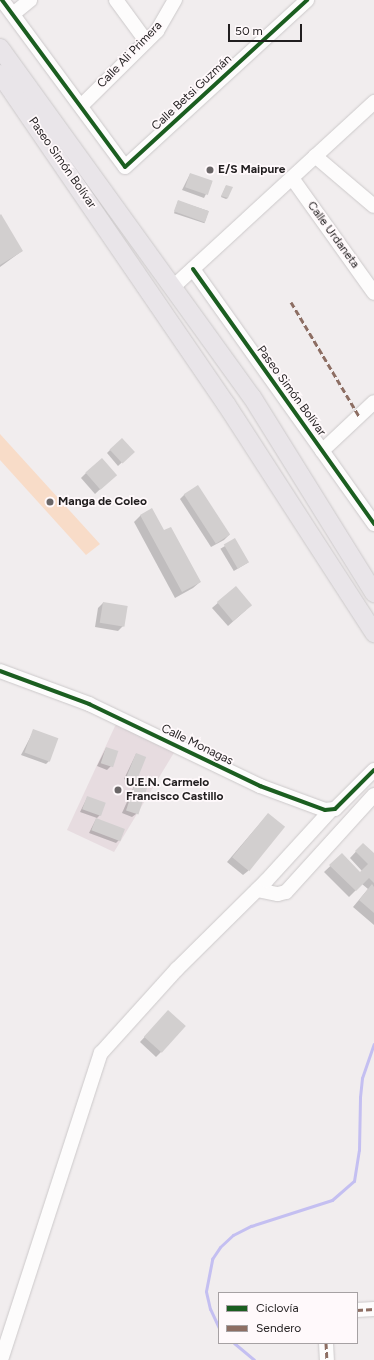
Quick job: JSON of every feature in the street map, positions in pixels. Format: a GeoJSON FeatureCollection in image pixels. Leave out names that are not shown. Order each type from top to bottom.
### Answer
{"type":"FeatureCollection","features":[{"type":"Feature","properties":{"kind":"main road","name":"Paseo Simón Bolívar"},"geometry":{"type":"LineString","coordinates":[[0,48],[267,420],[374,593]]}},
{"type":"Feature","properties":{"kind":"main road","name":"Paseo Simón Bolívar"},"geometry":{"type":"LineString","coordinates":[[0,74],[221,397],[374,634]]}},
{"type":"Feature","properties":{"kind":"street"},"geometry":{"type":"LineString","coordinates":[[2,0],[81,106]]}},
{"type":"Feature","properties":{"kind":"street"},"geometry":{"type":"LineString","coordinates":[[13,14],[30,0]]}},
{"type":"Feature","properties":{"kind":"street"},"geometry":{"type":"LineString","coordinates":[[116,0],[146,41]]}},
{"type":"Feature","properties":{"kind":"street","name":"Calle Ali Primera"},"geometry":{"type":"LineString","coordinates":[[81,106],[157,31],[175,0]]}},
{"type":"Feature","properties":{"kind":"street","name":"Calle Betsi Guzmán"},"geometry":{"type":"LineString","coordinates":[[81,106],[125,167],[307,0]]}},
{"type":"Feature","properties":{"kind":"street"},"geometry":{"type":"LineString","coordinates":[[172,288],[315,156],[372,107]]}},
{"type":"Feature","properties":{"kind":"street"},"geometry":{"type":"LineString","coordinates":[[315,156],[374,206]]}},
{"type":"Feature","properties":{"kind":"street","name":"Calle Urdaneta"},"geometry":{"type":"LineString","coordinates":[[292,178],[374,293]]}},
{"type":"Feature","properties":{"kind":"street","name":"Paseo Simón Bolívar"},"geometry":{"type":"LineString","coordinates":[[193,269],[374,524]]}},
{"type":"Feature","properties":{"kind":"street"},"geometry":{"type":"LineString","coordinates":[[322,451],[374,402]]}},
{"type":"Feature","properties":{"kind":"street","name":"Calle Monagas"},"geometry":{"type":"LineString","coordinates":[[0,671],[89,704],[260,786],[331,810]]}},
{"type":"Feature","properties":{"kind":"street"},"geometry":{"type":"LineString","coordinates":[[1,1360],[102,1053],[177,969],[257,890],[331,810],[374,770]]}},
{"type":"Feature","properties":{"kind":"street"},"geometry":{"type":"LineString","coordinates":[[257,890],[278,894],[286,892],[374,795]]}},
{"type":"Feature","properties":{"kind":"street"},"geometry":{"type":"LineString","coordinates":[[358,1310],[374,1309]]}},
{"type":"Feature","properties":{"kind":"street"},"geometry":{"type":"LineString","coordinates":[[326,1344],[327,1360]]}},
{"type":"Feature","properties":{"kind":"shaded area","name":"Manga de Coleo"},"geometry":{"type":"Polygon","coordinates":[[[0,434],[100,544],[86,555],[0,460],[0,434]]]}},
{"type":"Feature","properties":{"kind":"shaded area","name":"U.E.N. Carmelo Francisco Castillo"},"geometry":{"type":"Polygon","coordinates":[[[116,724],[175,751],[114,852],[67,830],[116,724]]]}},
{"type":"Feature","properties":{"kind":"building"},"geometry":{"type":"Polygon","coordinates":[[[190,173],[213,181],[208,195],[185,187],[190,173]]]}},
{"type":"Feature","properties":{"kind":"building"},"geometry":{"type":"Polygon","coordinates":[[[226,185],[233,187],[228,198],[221,196],[226,185]]]}},
{"type":"Feature","properties":{"kind":"building"},"geometry":{"type":"Polygon","coordinates":[[[178,200],[209,211],[205,223],[174,211],[178,200]]]}},
{"type":"Feature","properties":{"kind":"building"},"geometry":{"type":"Polygon","coordinates":[[[1,214],[23,251],[0,265],[0,215],[1,214]]]}},
{"type":"Feature","properties":{"kind":"building"},"geometry":{"type":"Polygon","coordinates":[[[122,438],[135,452],[123,463],[110,450],[122,438]]]}},
{"type":"Feature","properties":{"kind":"building"},"geometry":{"type":"Polygon","coordinates":[[[102,458],[117,475],[100,490],[85,472],[102,458]]]}},
{"type":"Feature","properties":{"kind":"building"},"geometry":{"type":"Polygon","coordinates":[[[198,485],[230,534],[216,544],[184,494],[198,485]]]}},
{"type":"Feature","properties":{"kind":"building"},"geometry":{"type":"Polygon","coordinates":[[[152,508],[164,530],[171,527],[201,582],[182,592],[140,515],[152,508]]]}},
{"type":"Feature","properties":{"kind":"building"},"geometry":{"type":"Polygon","coordinates":[[[235,538],[249,562],[238,569],[224,544],[235,538]]]}},
{"type":"Feature","properties":{"kind":"building"},"geometry":{"type":"Polygon","coordinates":[[[236,586],[252,605],[233,621],[217,602],[236,586]]]}},
{"type":"Feature","properties":{"kind":"building"},"geometry":{"type":"Polygon","coordinates":[[[103,602],[128,606],[124,627],[100,623],[103,602]]]}},
{"type":"Feature","properties":{"kind":"building"},"geometry":{"type":"Polygon","coordinates":[[[33,729],[58,738],[50,762],[24,752],[33,729]]]}},
{"type":"Feature","properties":{"kind":"building"},"geometry":{"type":"Polygon","coordinates":[[[106,747],[118,751],[113,767],[101,763],[106,747]]]}},
{"type":"Feature","properties":{"kind":"building"},"geometry":{"type":"Polygon","coordinates":[[[136,753],[146,757],[137,780],[127,776],[136,753]]]}},
{"type":"Feature","properties":{"kind":"building"},"geometry":{"type":"Polygon","coordinates":[[[135,783],[147,787],[138,815],[126,811],[135,783]]]}},
{"type":"Feature","properties":{"kind":"building"},"geometry":{"type":"Polygon","coordinates":[[[87,796],[106,803],[101,816],[82,809],[87,796]]]}},
{"type":"Feature","properties":{"kind":"building"},"geometry":{"type":"Polygon","coordinates":[[[268,813],[285,827],[249,871],[232,857],[268,813]]]}},
{"type":"Feature","properties":{"kind":"building"},"geometry":{"type":"Polygon","coordinates":[[[96,818],[125,829],[120,841],[91,830],[96,818]]]}},
{"type":"Feature","properties":{"kind":"building"},"geometry":{"type":"Polygon","coordinates":[[[363,843],[374,853],[374,883],[369,878],[356,891],[329,865],[342,853],[360,872],[368,864],[355,851],[363,843]]]}},
{"type":"Feature","properties":{"kind":"building"},"geometry":{"type":"Polygon","coordinates":[[[372,884],[374,887],[374,913],[359,900],[372,884]]]}},
{"type":"Feature","properties":{"kind":"building"},"geometry":{"type":"Polygon","coordinates":[[[168,1010],[186,1026],[162,1053],[144,1037],[168,1010]]]}},
{"type":"Feature","properties":{"kind":"waterway"},"geometry":{"type":"LineString","coordinates":[[218,1326],[210,1309],[206,1291],[212,1259],[220,1247],[233,1235],[251,1226],[332,1200],[354,1181],[359,1150],[360,1097],[362,1078],[374,1044]]}},
{"type":"Feature","properties":{"kind":"waterway"},"geometry":{"type":"LineString","coordinates":[[235,1344],[254,1360]]}},
{"type":"Feature","properties":{"kind":"marked path"},"geometry":{"type":"LineString","coordinates":[[291,302],[359,416]]}},
{"type":"Feature","properties":{"kind":"marked path"},"geometry":{"type":"LineString","coordinates":[[358,1310],[374,1309]]}},
{"type":"Feature","properties":{"kind":"marked path"},"geometry":{"type":"LineString","coordinates":[[326,1344],[327,1360]]}},
{"type":"Feature","properties":{"kind":"cycle path"},"geometry":{"type":"LineString","coordinates":[[2,0],[125,167],[307,0]]}},
{"type":"Feature","properties":{"kind":"cycle path"},"geometry":{"type":"LineString","coordinates":[[193,269],[374,524]]}},
{"type":"Feature","properties":{"kind":"cycle path"},"geometry":{"type":"LineString","coordinates":[[0,671],[89,704],[260,786],[325,810],[335,809],[374,770]]}},
{"type":"Feature","properties":{"kind":"place","name":"E/S Maipure"},"geometry":{"type":"Point","coordinates":[210,170]}},
{"type":"Feature","properties":{"kind":"place","name":"Manga de Coleo"},"geometry":{"type":"Point","coordinates":[50,502]}},
{"type":"Feature","properties":{"kind":"place","name":"U.E.N. Carmelo Francisco Castillo"},"geometry":{"type":"Point","coordinates":[118,790]}}]}
